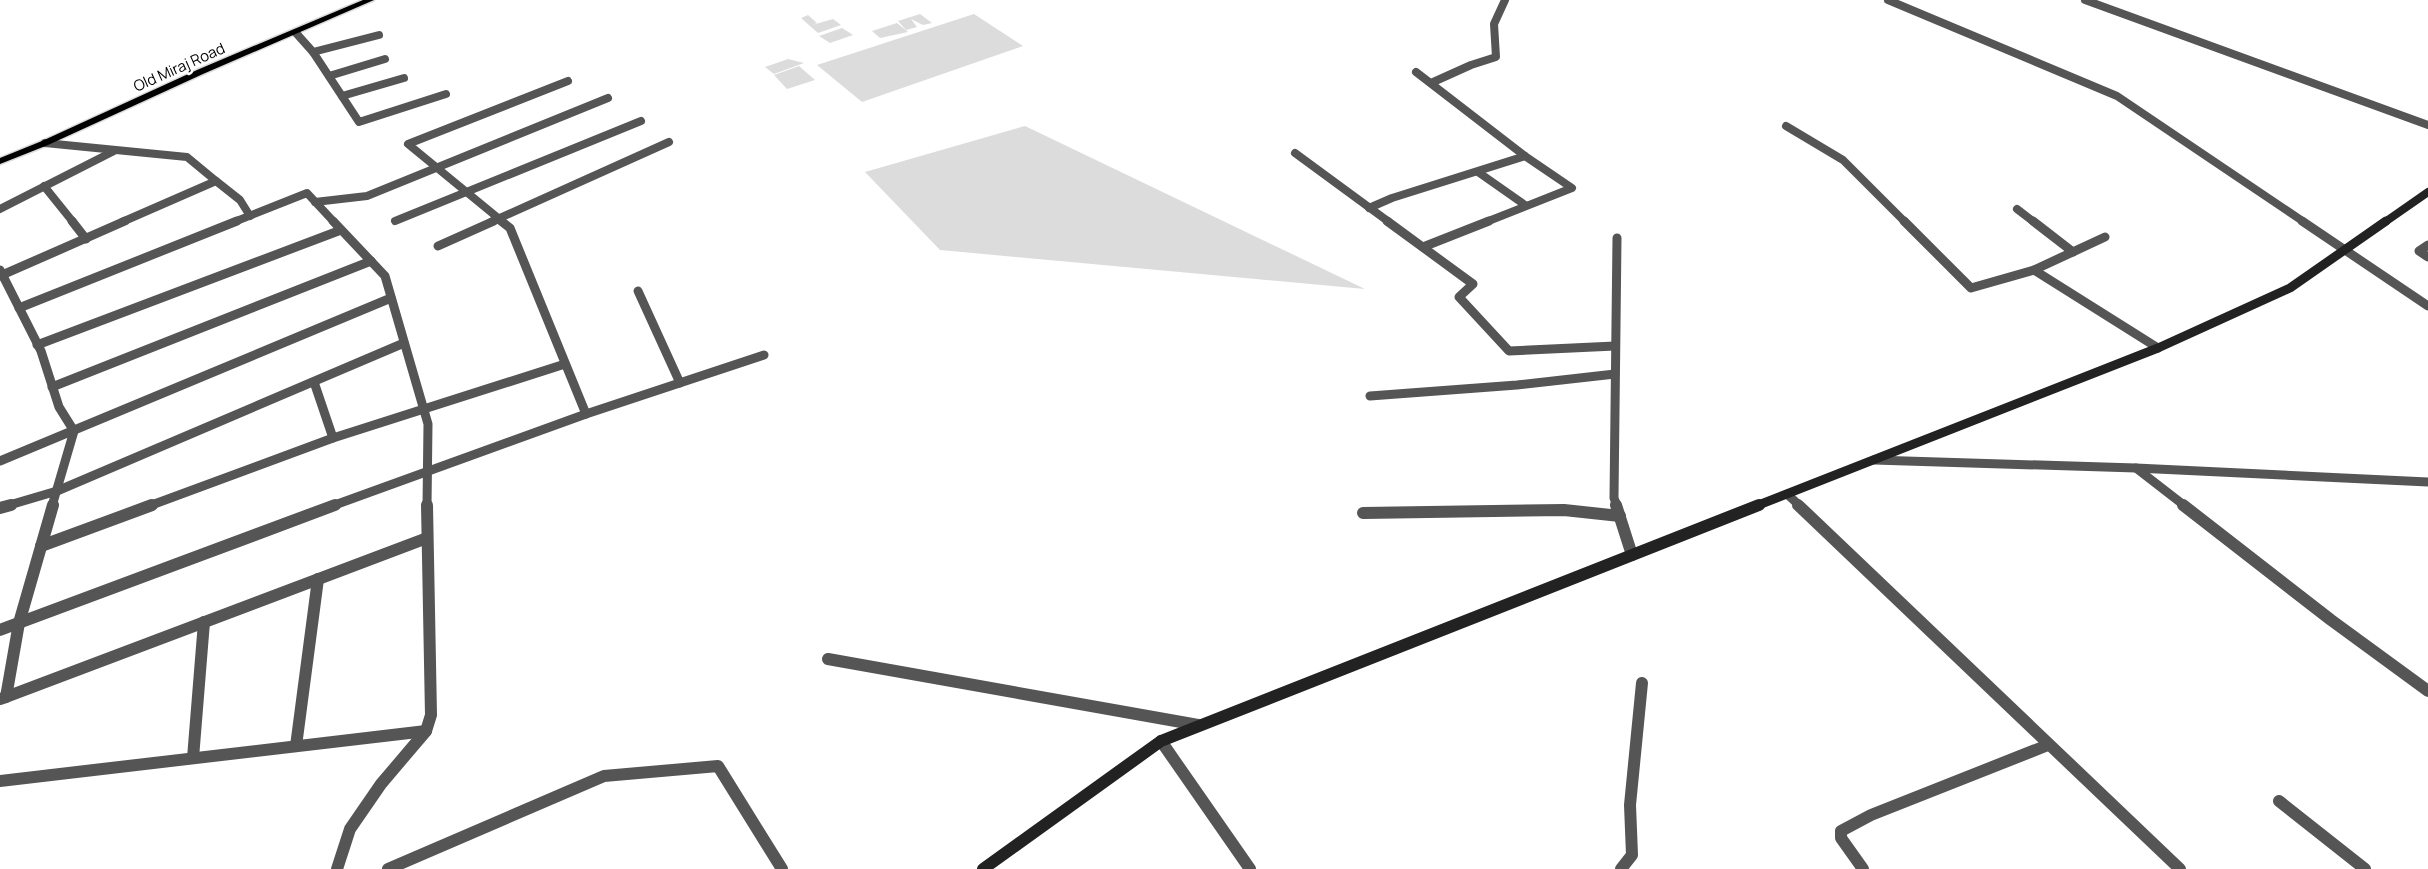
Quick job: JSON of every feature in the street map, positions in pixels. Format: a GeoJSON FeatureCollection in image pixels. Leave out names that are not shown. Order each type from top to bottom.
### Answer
{"type":"FeatureCollection","features":[{"type":"Feature","properties":{"kind":"main road","name":"Old Miraj Road"},"geometry":{"type":"LineString","coordinates":[[0,161],[45,143],[200,72],[296,33],[370,0]]}},
{"type":"Feature","properties":{"kind":"main road"},"geometry":{"type":"LineString","coordinates":[[983,869],[1161,741],[2158,348],[2290,288],[2428,192]]}},
{"type":"Feature","properties":{"kind":"street"},"geometry":{"type":"LineString","coordinates":[[1431,84],[1471,64],[1496,57],[1494,24],[1505,0]]}},
{"type":"Feature","properties":{"kind":"street"},"geometry":{"type":"LineString","coordinates":[[1888,0],[2117,96],[2428,306]]}},
{"type":"Feature","properties":{"kind":"street"},"geometry":{"type":"LineString","coordinates":[[2085,0],[2428,125]]}},
{"type":"Feature","properties":{"kind":"street"},"geometry":{"type":"LineString","coordinates":[[296,33],[313,52],[359,122],[446,94]]}},
{"type":"Feature","properties":{"kind":"street"},"geometry":{"type":"LineString","coordinates":[[313,52],[379,35]]}},
{"type":"Feature","properties":{"kind":"street"},"geometry":{"type":"LineString","coordinates":[[329,76],[385,59]]}},
{"type":"Feature","properties":{"kind":"street"},"geometry":{"type":"LineString","coordinates":[[1416,72],[1525,156],[1572,188],[1525,205],[1423,248]]}},
{"type":"Feature","properties":{"kind":"street"},"geometry":{"type":"LineString","coordinates":[[342,96],[404,78]]}},
{"type":"Feature","properties":{"kind":"street"},"geometry":{"type":"LineString","coordinates":[[568,81],[408,144],[510,228],[586,414]]}},
{"type":"Feature","properties":{"kind":"street"},"geometry":{"type":"LineString","coordinates":[[315,202],[367,196],[608,98]]}},
{"type":"Feature","properties":{"kind":"street"},"geometry":{"type":"LineString","coordinates":[[395,221],[641,121]]}},
{"type":"Feature","properties":{"kind":"street"},"geometry":{"type":"LineString","coordinates":[[1786,126],[1823,150],[1843,160],[1971,288],[2034,270],[2105,237]]}},
{"type":"Feature","properties":{"kind":"street"},"geometry":{"type":"LineString","coordinates":[[438,246],[669,142]]}},
{"type":"Feature","properties":{"kind":"street"},"geometry":{"type":"LineString","coordinates":[[45,143],[187,157],[240,200],[250,216]]}},
{"type":"Feature","properties":{"kind":"street"},"geometry":{"type":"LineString","coordinates":[[0,209],[115,150]]}},
{"type":"Feature","properties":{"kind":"street"},"geometry":{"type":"LineString","coordinates":[[1295,153],[1473,284],[1458,296],[1508,351],[1616,346]]}},
{"type":"Feature","properties":{"kind":"street"},"geometry":{"type":"LineString","coordinates":[[1369,208],[1392,198],[1525,156]]}},
{"type":"Feature","properties":{"kind":"street"},"geometry":{"type":"LineString","coordinates":[[1478,172],[1525,205]]}},
{"type":"Feature","properties":{"kind":"street"},"geometry":{"type":"LineString","coordinates":[[3,698],[19,623],[74,432],[59,407],[38,345],[1,274],[216,182]]}},
{"type":"Feature","properties":{"kind":"street"},"geometry":{"type":"LineString","coordinates":[[44,186],[86,239]]}},
{"type":"Feature","properties":{"kind":"street"},"geometry":{"type":"LineString","coordinates":[[19,308],[306,193],[385,276],[428,424],[427,538],[431,714],[426,731],[381,784],[350,829],[338,869]]}},
{"type":"Feature","properties":{"kind":"street"},"geometry":{"type":"LineString","coordinates":[[2017,209],[2072,252]]}},
{"type":"Feature","properties":{"kind":"street"},"geometry":{"type":"LineString","coordinates":[[38,345],[341,230]]}},
{"type":"Feature","properties":{"kind":"street"},"geometry":{"type":"LineString","coordinates":[[1616,238],[1614,498],[1632,555]]}},
{"type":"Feature","properties":{"kind":"street"},"geometry":{"type":"LineString","coordinates":[[2428,245],[2419,251],[2428,257]]}},
{"type":"Feature","properties":{"kind":"street"},"geometry":{"type":"LineString","coordinates":[[52,387],[371,261]]}},
{"type":"Feature","properties":{"kind":"street"},"geometry":{"type":"LineString","coordinates":[[2034,270],[2158,348]]}},
{"type":"Feature","properties":{"kind":"street"},"geometry":{"type":"LineString","coordinates":[[638,291],[680,383]]}},
{"type":"Feature","properties":{"kind":"street"},"geometry":{"type":"LineString","coordinates":[[0,461],[74,432],[391,298]]}},
{"type":"Feature","properties":{"kind":"street"},"geometry":{"type":"LineString","coordinates":[[0,508],[57,491],[404,343]]}},
{"type":"Feature","properties":{"kind":"street"},"geometry":{"type":"LineString","coordinates":[[0,630],[428,470],[586,414],[764,355]]}},
{"type":"Feature","properties":{"kind":"street"},"geometry":{"type":"LineString","coordinates":[[41,546],[333,438],[565,364]]}},
{"type":"Feature","properties":{"kind":"street"},"geometry":{"type":"LineString","coordinates":[[1370,396],[1517,385],[1615,374]]}},
{"type":"Feature","properties":{"kind":"street"},"geometry":{"type":"LineString","coordinates":[[314,382],[333,438]]}},
{"type":"Feature","properties":{"kind":"street"},"geometry":{"type":"LineString","coordinates":[[1874,460],[2136,468],[2428,482]]}},
{"type":"Feature","properties":{"kind":"street"},"geometry":{"type":"LineString","coordinates":[[2136,468],[2324,614],[2426,688]]}},
{"type":"Feature","properties":{"kind":"street"},"geometry":{"type":"LineString","coordinates":[[1787,494],[2180,869]]}},
{"type":"Feature","properties":{"kind":"street"},"geometry":{"type":"LineString","coordinates":[[1363,512],[1564,510],[1620,516]]}},
{"type":"Feature","properties":{"kind":"street"},"geometry":{"type":"LineString","coordinates":[[3,698],[427,538]]}},
{"type":"Feature","properties":{"kind":"street"},"geometry":{"type":"LineString","coordinates":[[296,746],[318,579]]}},
{"type":"Feature","properties":{"kind":"street"},"geometry":{"type":"LineString","coordinates":[[193,758],[204,622]]}},
{"type":"Feature","properties":{"kind":"street"},"geometry":{"type":"LineString","coordinates":[[828,659],[1198,725]]}},
{"type":"Feature","properties":{"kind":"street"},"geometry":{"type":"LineString","coordinates":[[1621,869],[1632,855],[1630,805],[1642,683]]}},
{"type":"Feature","properties":{"kind":"street"},"geometry":{"type":"LineString","coordinates":[[0,781],[426,731]]}},
{"type":"Feature","properties":{"kind":"street"},"geometry":{"type":"LineString","coordinates":[[1161,741],[1250,869]]}},
{"type":"Feature","properties":{"kind":"street"},"geometry":{"type":"LineString","coordinates":[[1864,869],[1841,838],[1841,831],[1872,815],[2048,744]]}},
{"type":"Feature","properties":{"kind":"street"},"geometry":{"type":"LineString","coordinates":[[388,869],[604,776],[718,766],[782,869]]}},
{"type":"Feature","properties":{"kind":"street"},"geometry":{"type":"LineString","coordinates":[[2279,801],[2365,869]]}},
{"type":"Feature","properties":{"kind":"shaded area"},"geometry":{"type":"Polygon","coordinates":[[[920,14],[932,23],[923,25],[911,19],[917,27],[906,30],[898,21],[920,14]]]}},
{"type":"Feature","properties":{"kind":"shaded area"},"geometry":{"type":"Polygon","coordinates":[[[974,14],[1023,46],[862,102],[817,65],[974,14]]]}},
{"type":"Feature","properties":{"kind":"shaded area"},"geometry":{"type":"Polygon","coordinates":[[[808,15],[817,23],[812,25],[833,19],[841,25],[818,33],[801,18],[808,15]]]}},
{"type":"Feature","properties":{"kind":"shaded area"},"geometry":{"type":"Polygon","coordinates":[[[897,23],[908,32],[880,38],[872,31],[897,23]]]}},
{"type":"Feature","properties":{"kind":"shaded area"},"geometry":{"type":"Polygon","coordinates":[[[842,28],[853,35],[830,43],[819,36],[842,28]]]}},
{"type":"Feature","properties":{"kind":"shaded area"},"geometry":{"type":"Polygon","coordinates":[[[788,59],[804,63],[774,74],[765,67],[788,59]]]}},
{"type":"Feature","properties":{"kind":"shaded area"},"geometry":{"type":"Polygon","coordinates":[[[799,66],[815,80],[787,89],[774,75],[799,66]]]}},
{"type":"Feature","properties":{"kind":"shaded area"},"geometry":{"type":"Polygon","coordinates":[[[1025,126],[1365,289],[940,250],[865,172],[1025,126]]]}}]}
